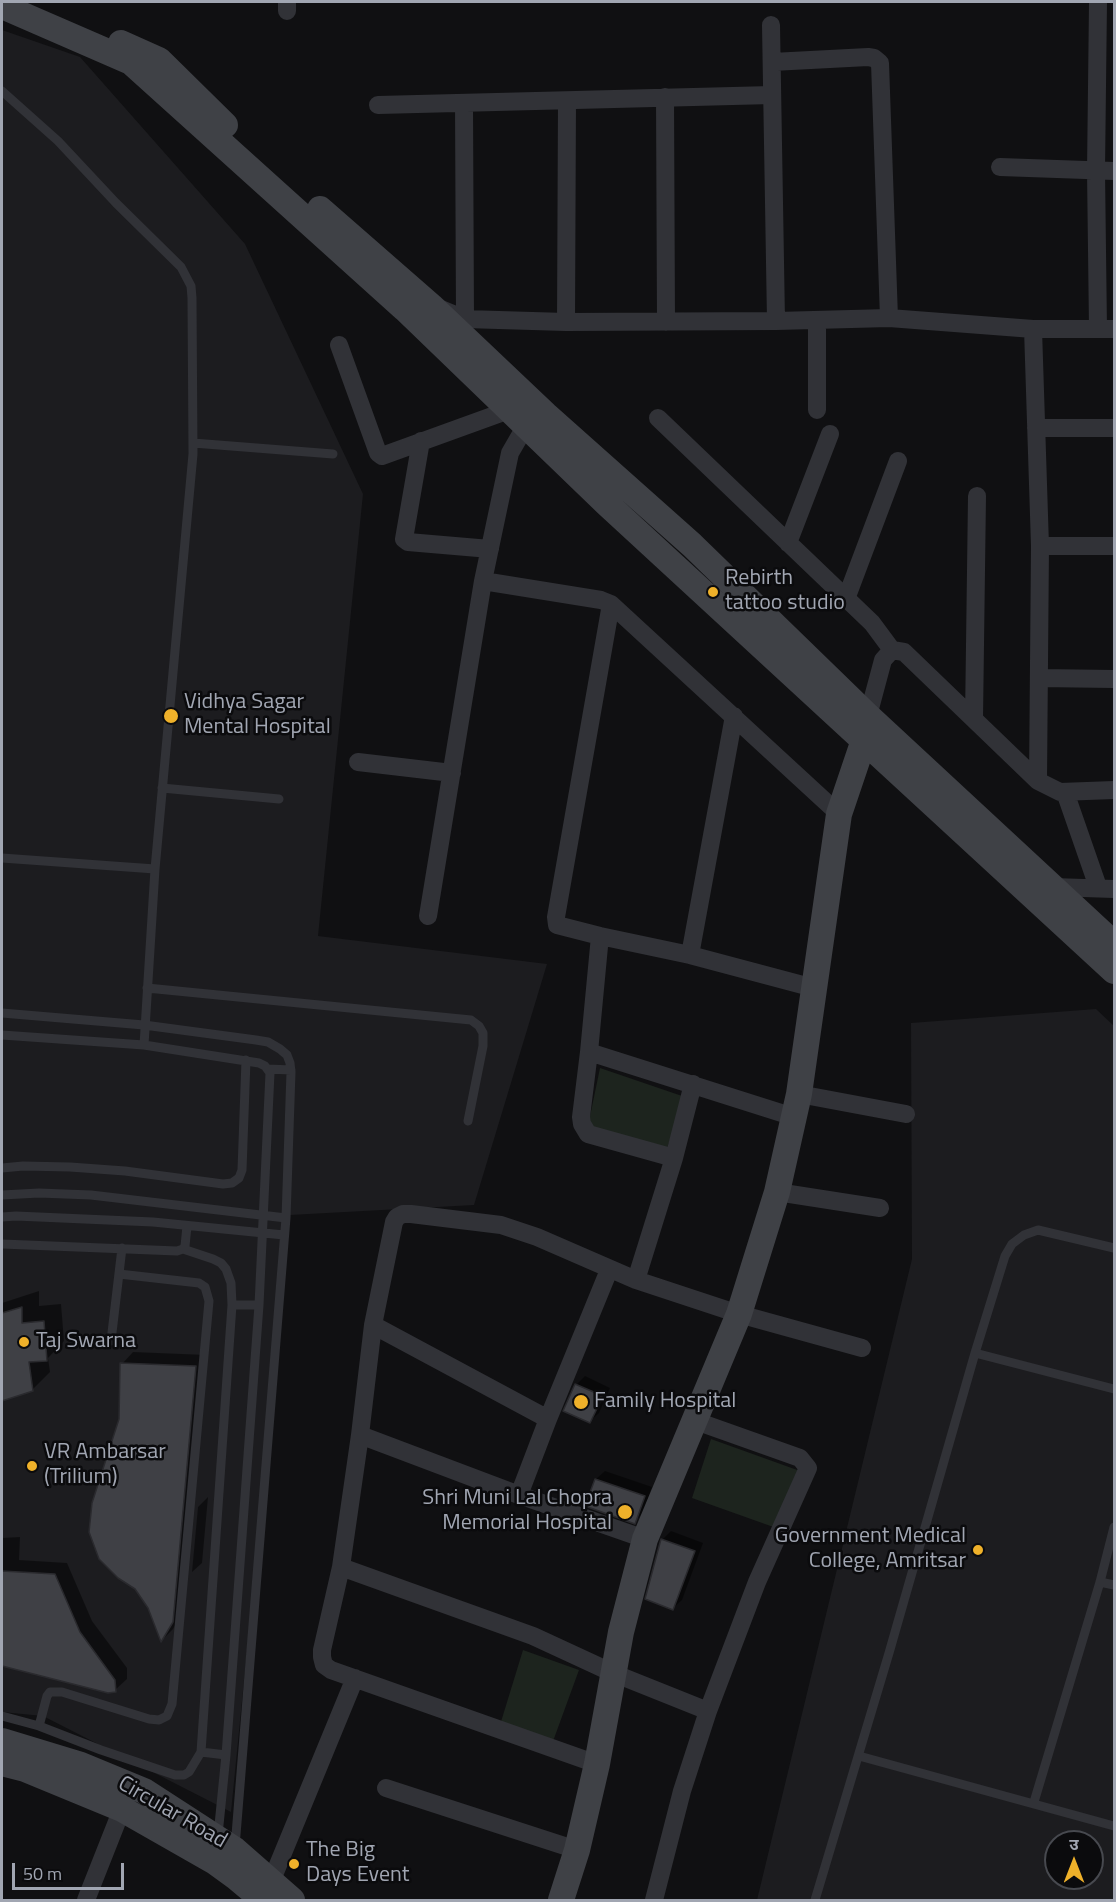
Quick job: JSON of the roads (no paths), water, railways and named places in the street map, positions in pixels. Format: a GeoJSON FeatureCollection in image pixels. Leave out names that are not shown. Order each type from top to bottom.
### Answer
{"type":"FeatureCollection","features":[{"type":"Feature","properties":{"kind":"street"},"geometry":{"type":"LineString","coordinates":[[31,2],[159,60],[244,142],[431,306],[546,415],[692,545],[866,728],[1114,971]]}},
{"type":"Feature","properties":{"kind":"street"},"geometry":{"type":"LineString","coordinates":[[431,306],[465,319],[666,322],[889,318],[1033,329],[1106,329],[1096,171],[1098,2]]}},
{"type":"Feature","properties":{"kind":"street"},"geometry":{"type":"LineString","coordinates":[[2,6],[131,62],[405,309],[614,511],[1053,887],[1114,944]]}},
{"type":"Feature","properties":{"kind":"street"},"geometry":{"type":"LineString","coordinates":[[771,25],[776,321]]}},
{"type":"Feature","properties":{"kind":"street"},"geometry":{"type":"LineString","coordinates":[[772,62],[868,57],[880,63],[889,318]]}},
{"type":"Feature","properties":{"kind":"street"},"geometry":{"type":"LineString","coordinates":[[378,105],[772,95]]}},
{"type":"Feature","properties":{"kind":"street"},"geometry":{"type":"LineString","coordinates":[[664,97],[666,322]]}},
{"type":"Feature","properties":{"kind":"street"},"geometry":{"type":"LineString","coordinates":[[566,322],[567,101]]}},
{"type":"Feature","properties":{"kind":"street"},"geometry":{"type":"LineString","coordinates":[[464,104],[465,319]]}},
{"type":"Feature","properties":{"kind":"street"},"geometry":{"type":"LineString","coordinates":[[1000,167],[1114,171]]}},
{"type":"Feature","properties":{"kind":"street"},"geometry":{"type":"LineString","coordinates":[[817,320],[817,410]]}},
{"type":"Feature","properties":{"kind":"street"},"geometry":{"type":"LineString","coordinates":[[1033,329],[1040,546],[1038,781]]}},
{"type":"Feature","properties":{"kind":"street"},"geometry":{"type":"LineString","coordinates":[[339,345],[378,453],[383,456],[421,441],[517,418]]}},
{"type":"Feature","properties":{"kind":"street"},"geometry":{"type":"LineString","coordinates":[[428,916],[483,581],[517,418]]}},
{"type":"Feature","properties":{"kind":"street"},"geometry":{"type":"LineString","coordinates":[[658,418],[846,598],[872,624],[892,650],[909,655],[1038,781],[1052,789],[1065,792],[1114,790]]}},
{"type":"Feature","properties":{"kind":"street"},"geometry":{"type":"LineString","coordinates":[[1036,428],[1114,428]]}},
{"type":"Feature","properties":{"kind":"street"},"geometry":{"type":"LineString","coordinates":[[788,543],[830,434]]}},
{"type":"Feature","properties":{"kind":"street"},"geometry":{"type":"LineString","coordinates":[[421,441],[404,539],[408,542],[490,549]]}},
{"type":"Feature","properties":{"kind":"street"},"geometry":{"type":"LineString","coordinates":[[846,598],[898,460]]}},
{"type":"Feature","properties":{"kind":"street"},"geometry":{"type":"LineString","coordinates":[[974,719],[977,496]]}},
{"type":"Feature","properties":{"kind":"street"},"geometry":{"type":"LineString","coordinates":[[1040,546],[1114,546]]}},
{"type":"Feature","properties":{"kind":"street"},"geometry":{"type":"LineString","coordinates":[[483,581],[601,600],[611,604],[839,814]]}},
{"type":"Feature","properties":{"kind":"street"},"geometry":{"type":"LineString","coordinates":[[611,604],[556,921],[559,926],[690,955],[814,988]]}},
{"type":"Feature","properties":{"kind":"street"},"geometry":{"type":"LineString","coordinates":[[561,1900],[577,1850],[597,1764],[621,1632],[645,1539],[739,1314],[777,1192],[797,1105],[839,814],[866,728],[883,660],[892,650]]}},
{"type":"Feature","properties":{"kind":"street"},"geometry":{"type":"LineString","coordinates":[[1039,678],[1114,679]]}},
{"type":"Feature","properties":{"kind":"street"},"geometry":{"type":"LineString","coordinates":[[690,955],[734,716]]}},
{"type":"Feature","properties":{"kind":"street"},"geometry":{"type":"LineString","coordinates":[[358,762],[452,773]]}},
{"type":"Feature","properties":{"kind":"street"},"geometry":{"type":"LineString","coordinates":[[1053,887],[1106,888],[1065,792]]}},
{"type":"Feature","properties":{"kind":"street"},"geometry":{"type":"LineString","coordinates":[[600,936],[581,1117],[585,1131],[588,1134],[674,1158]]}},
{"type":"Feature","properties":{"kind":"street"},"geometry":{"type":"LineString","coordinates":[[589,1052],[693,1084],[797,1105],[906,1114]]}},
{"type":"Feature","properties":{"kind":"street"},"geometry":{"type":"LineString","coordinates":[[636,1280],[674,1158],[693,1084]]}},
{"type":"Feature","properties":{"kind":"street"},"geometry":{"type":"LineString","coordinates":[[777,1192],[880,1208]]}},
{"type":"Feature","properties":{"kind":"street"},"geometry":{"type":"LineString","coordinates":[[597,1764],[331,1670],[324,1665],[322,1657],[341,1567],[373,1325],[394,1222],[397,1217],[403,1214],[501,1225],[522,1231],[636,1280],[739,1314],[862,1348]]}},
{"type":"Feature","properties":{"kind":"street"},"geometry":{"type":"LineString","coordinates":[[519,1495],[609,1270]]}},
{"type":"Feature","properties":{"kind":"street"},"geometry":{"type":"LineString","coordinates":[[373,1325],[548,1419]]}},
{"type":"Feature","properties":{"kind":"street"},"geometry":{"type":"LineString","coordinates":[[654,1900],[682,1791],[708,1711],[757,1582],[807,1468],[800,1458],[693,1420]]}},
{"type":"Feature","properties":{"kind":"street"},"geometry":{"type":"LineString","coordinates":[[360,1435],[519,1495],[645,1539]]}},
{"type":"Feature","properties":{"kind":"street"},"geometry":{"type":"LineString","coordinates":[[341,1567],[534,1636],[613,1673],[708,1711]]}},
{"type":"Feature","properties":{"kind":"street"},"geometry":{"type":"LineString","coordinates":[[267,1891],[355,1678]]}},
{"type":"Feature","properties":{"kind":"street","name":"Circular Road"},"geometry":{"type":"LineString","coordinates":[[2,1741],[81,1765],[148,1780],[225,1856],[267,1891],[292,1900]]}},
{"type":"Feature","properties":{"kind":"street","name":"Circular Road"},"geometry":{"type":"LineString","coordinates":[[2,1763],[25,1769],[122,1809],[225,1856]]}},
{"type":"Feature","properties":{"kind":"street"},"geometry":{"type":"LineString","coordinates":[[386,1788],[577,1850]]}},
{"type":"Feature","properties":{"kind":"street"},"geometry":{"type":"LineString","coordinates":[[86,1900],[122,1809]]}},
{"type":"Feature","properties":{"kind":"lane"},"geometry":{"type":"LineString","coordinates":[[2,92],[58,141],[180,267],[190,286],[192,298],[193,443],[155,869],[144,1045]]}},
{"type":"Feature","properties":{"kind":"lane"},"geometry":{"type":"LineString","coordinates":[[193,443],[333,454]]}},
{"type":"Feature","properties":{"kind":"lane"},"geometry":{"type":"LineString","coordinates":[[162,788],[279,799]]}},
{"type":"Feature","properties":{"kind":"lane"},"geometry":{"type":"LineString","coordinates":[[2,858],[155,869]]}},
{"type":"Feature","properties":{"kind":"lane"},"geometry":{"type":"LineString","coordinates":[[147,988],[471,1020],[479,1026],[483,1033],[483,1046],[468,1121]]}},
{"type":"Feature","properties":{"kind":"lane"},"geometry":{"type":"LineString","coordinates":[[2,1013],[144,1025],[268,1042],[287,1055],[290,1063],[286,1218],[225,1856]]}},
{"type":"Feature","properties":{"kind":"lane"},"geometry":{"type":"LineString","coordinates":[[2,1035],[144,1045],[246,1060],[259,1063],[268,1069],[291,1070]]}},
{"type":"Feature","properties":{"kind":"lane"},"geometry":{"type":"LineString","coordinates":[[2,1168],[70,1167],[125,1171],[223,1184],[232,1183],[242,1170],[246,1060]]}},
{"type":"Feature","properties":{"kind":"lane"},"geometry":{"type":"LineString","coordinates":[[225,1856],[226,1755],[259,1305],[270,1078],[268,1069]]}},
{"type":"Feature","properties":{"kind":"lane"},"geometry":{"type":"LineString","coordinates":[[2,1195],[39,1193],[91,1195],[286,1218]]}},
{"type":"Feature","properties":{"kind":"lane"},"geometry":{"type":"LineString","coordinates":[[2,1217],[153,1222],[284,1235]]}},
{"type":"Feature","properties":{"kind":"lane"},"geometry":{"type":"LineString","coordinates":[[183,1249],[187,1226]]}},
{"type":"Feature","properties":{"kind":"lane"},"geometry":{"type":"LineString","coordinates":[[815,1900],[1005,1256],[1012,1244],[1024,1235],[1038,1230],[1114,1248]]}},
{"type":"Feature","properties":{"kind":"lane"},"geometry":{"type":"LineString","coordinates":[[2,1244],[177,1251],[183,1249],[213,1259],[226,1269],[231,1283],[201,1752],[192,1768],[184,1775],[168,1774],[148,1780],[39,1726],[2,1716]]}},
{"type":"Feature","properties":{"kind":"lane"},"geometry":{"type":"LineString","coordinates":[[111,1341],[122,1248]]}},
{"type":"Feature","properties":{"kind":"lane"},"geometry":{"type":"LineString","coordinates":[[39,1726],[50,1692],[62,1692],[149,1719],[159,1720],[167,1716],[172,1704],[209,1301],[205,1287],[199,1283],[120,1274]]}},
{"type":"Feature","properties":{"kind":"lane"},"geometry":{"type":"LineString","coordinates":[[231,1305],[259,1305]]}},
{"type":"Feature","properties":{"kind":"lane"},"geometry":{"type":"LineString","coordinates":[[975,1353],[1114,1389]]}},
{"type":"Feature","properties":{"kind":"lane"},"geometry":{"type":"LineString","coordinates":[[1034,1802],[1100,1582],[1114,1527]]}},
{"type":"Feature","properties":{"kind":"lane"},"geometry":{"type":"LineString","coordinates":[[1100,1582],[1114,1585]]}},
{"type":"Feature","properties":{"kind":"lane"},"geometry":{"type":"LineString","coordinates":[[201,1752],[226,1755]]}},
{"type":"Feature","properties":{"kind":"lane"},"geometry":{"type":"LineString","coordinates":[[859,1755],[1114,1826]]}},
{"type":"Feature","properties":{"kind":"place","name":"Rebirth tattoo studio"},"geometry":{"type":"Point","coordinates":[713,592]}},
{"type":"Feature","properties":{"kind":"place","name":"Vidhya Sagar Mental Hospital"},"geometry":{"type":"Point","coordinates":[171,716]}},
{"type":"Feature","properties":{"kind":"place","name":"Taj Swarna"},"geometry":{"type":"Point","coordinates":[24,1342]}},
{"type":"Feature","properties":{"kind":"place","name":"Family Hospital"},"geometry":{"type":"Point","coordinates":[581,1402]}},
{"type":"Feature","properties":{"kind":"place","name":"VR Ambarsar (Trilium)"},"geometry":{"type":"Point","coordinates":[32,1466]}},
{"type":"Feature","properties":{"kind":"place","name":"Shri Muni Lal Chopra Memorial Hospital"},"geometry":{"type":"Point","coordinates":[625,1512]}},
{"type":"Feature","properties":{"kind":"place","name":"Government Medical College, Amritsar"},"geometry":{"type":"Point","coordinates":[978,1550]}},
{"type":"Feature","properties":{"kind":"place","name":"The Big Days Event"},"geometry":{"type":"Point","coordinates":[294,1864]}}]}
